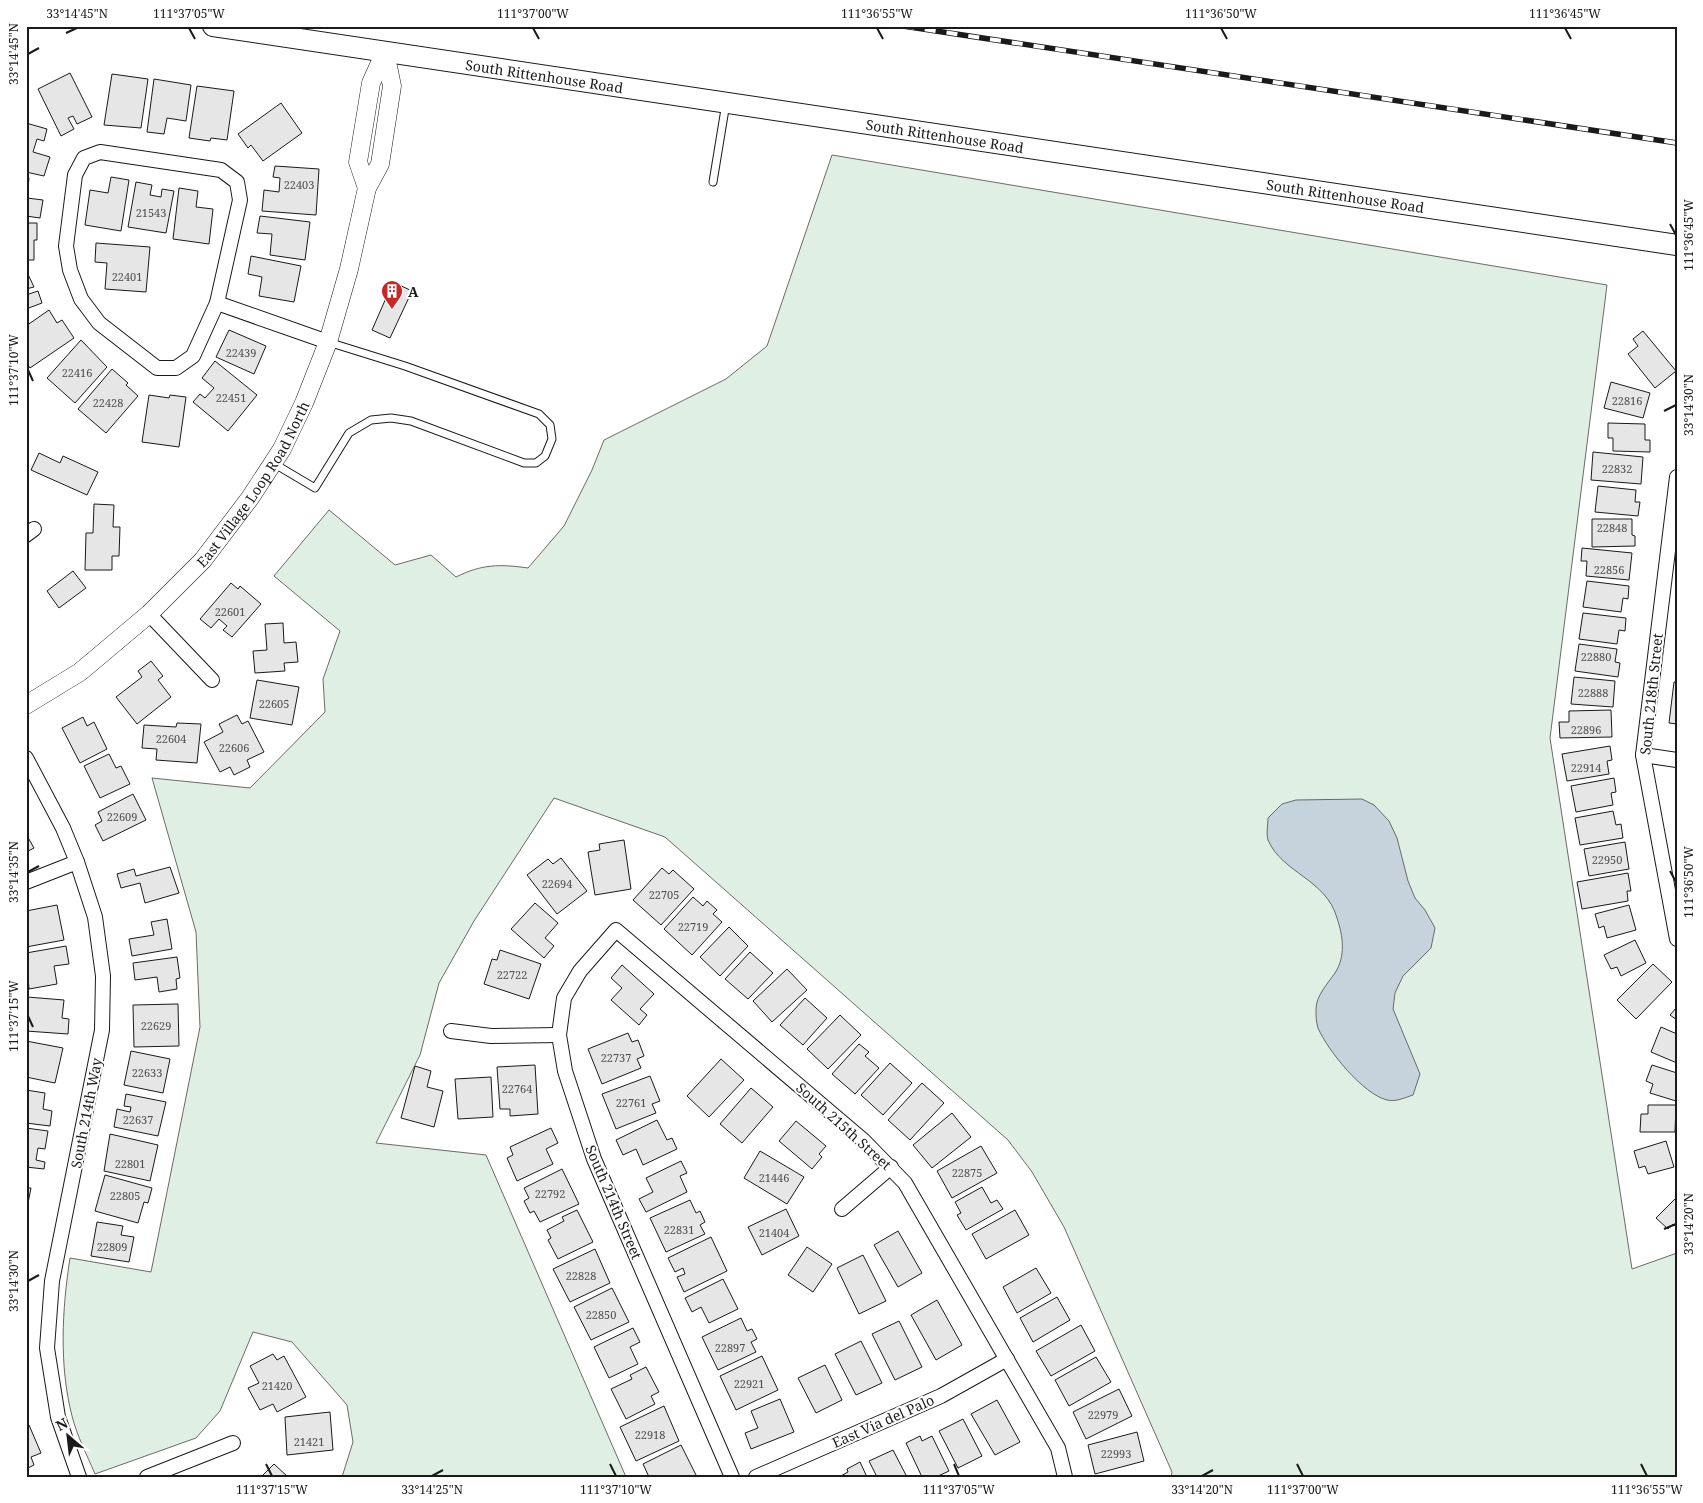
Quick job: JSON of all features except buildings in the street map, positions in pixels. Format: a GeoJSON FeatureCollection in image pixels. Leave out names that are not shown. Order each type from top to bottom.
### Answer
{"type":"FeatureCollection","features":[{"type":"Feature","properties":{"kind":"main road","name":"South Rittenhouse Road"},"geometry":{"type":"LineString","coordinates":[[213,26],[1677,244]]}},
{"type":"Feature","properties":{"kind":"street","name":"East Village Loop Road North"},"geometry":{"type":"LineString","coordinates":[[26,705],[80,672],[149,614],[203,560],[250,498],[273,462],[304,403],[328,342],[349,269],[367,188],[380,164],[392,86],[385,52]]}},
{"type":"Feature","properties":{"kind":"street"},"geometry":{"type":"LineString","coordinates":[[100,152],[221,170],[237,182],[240,200],[217,303],[193,356],[176,368],[157,368],[99,323],[81,299],[70,270],[66,246],[75,175],[84,158],[100,152]]}},
{"type":"Feature","properties":{"kind":"street"},"geometry":{"type":"LineString","coordinates":[[217,303],[328,342]]}},
{"type":"Feature","properties":{"kind":"street","name":"South 218th Street"},"geometry":{"type":"LineString","coordinates":[[1677,477],[1670,578],[1643,755],[1677,940]]}},
{"type":"Feature","properties":{"kind":"street"},"geometry":{"type":"LineString","coordinates":[[149,614],[212,680]]}},
{"type":"Feature","properties":{"kind":"street"},"geometry":{"type":"LineString","coordinates":[[1643,755],[1677,760]]}},
{"type":"Feature","properties":{"kind":"street","name":"South 214th Way"},"geometry":{"type":"LineString","coordinates":[[26,758],[63,828],[77,862],[95,917],[103,976],[102,1030],[52,1281],[47,1348],[58,1417],[79,1477]]}},
{"type":"Feature","properties":{"kind":"street"},"geometry":{"type":"LineString","coordinates":[[26,882],[77,862]]}},
{"type":"Feature","properties":{"kind":"street","name":"South 214th Street"},"geometry":{"type":"LineString","coordinates":[[616,930],[580,971],[564,998],[559,1035],[565,1071],[594,1159],[732,1477]]}},
{"type":"Feature","properties":{"kind":"street","name":"South 215th Street"},"geometry":{"type":"LineString","coordinates":[[616,930],[863,1140],[891,1167],[916,1201],[1058,1448],[1065,1477]]}},
{"type":"Feature","properties":{"kind":"street"},"geometry":{"type":"LineString","coordinates":[[451,1031],[491,1036],[559,1035]]}},
{"type":"Feature","properties":{"kind":"street"},"geometry":{"type":"LineString","coordinates":[[842,1209],[891,1167]]}},
{"type":"Feature","properties":{"kind":"street","name":"East Via del Palo"},"geometry":{"type":"LineString","coordinates":[[756,1477],[941,1396],[1007,1359]]}},
{"type":"Feature","properties":{"kind":"street"},"geometry":{"type":"LineString","coordinates":[[146,1477],[233,1443]]}},
{"type":"Feature","properties":{"kind":"lane"},"geometry":{"type":"LineString","coordinates":[[713,182],[726,102]]}},
{"type":"Feature","properties":{"kind":"lane"},"geometry":{"type":"LineString","coordinates":[[273,462],[315,488],[349,433],[371,420],[391,418],[411,421],[524,462],[536,463],[545,456],[552,439],[550,425],[539,414],[405,366],[328,342]]}},
{"type":"Feature","properties":{"kind":"green space"},"geometry":{"type":"Polygon","coordinates":[[[832,155],[1607,285],[1550,738],[1632,1269],[1677,1253],[1677,1477],[1171,1477],[1172,1472],[1064,1227],[1032,1172],[1008,1140],[665,837],[554,798],[474,921],[439,983],[420,1055],[376,1143],[486,1155],[626,1477],[342,1477],[353,1442],[347,1405],[292,1342],[253,1332],[220,1411],[196,1438],[95,1474],[74,1423],[65,1377],[63,1337],[65,1297],[70,1258],[151,1272],[200,1027],[196,932],[152,778],[250,788],[325,712],[323,679],[340,631],[274,576],[329,510],[395,565],[431,555],[456,577],[491,566],[528,568],[564,526],[592,470],[604,440],[726,379],[767,346],[832,155]]]}},
{"type":"Feature","properties":{"kind":"shaded area"},"geometry":{"type":"Polygon","coordinates":[[[1362,799],[1374,805],[1389,821],[1397,838],[1408,881],[1415,898],[1425,910],[1435,928],[1431,948],[1403,976],[1395,993],[1393,1009],[1420,1074],[1413,1095],[1394,1100],[1387,1100],[1378,1096],[1357,1081],[1338,1059],[1318,1028],[1316,1009],[1318,999],[1341,960],[1342,939],[1339,925],[1331,905],[1324,894],[1283,861],[1267,838],[1268,818],[1282,804],[1296,800],[1362,799]]]}},
{"type":"Feature","properties":{"kind":"railway"},"geometry":{"type":"LineString","coordinates":[[903,26],[1677,143]]}},
{"type":"Feature","properties":{"kind":"place","name":"A"},"geometry":{"type":"Point","coordinates":[392,310]}}]}
